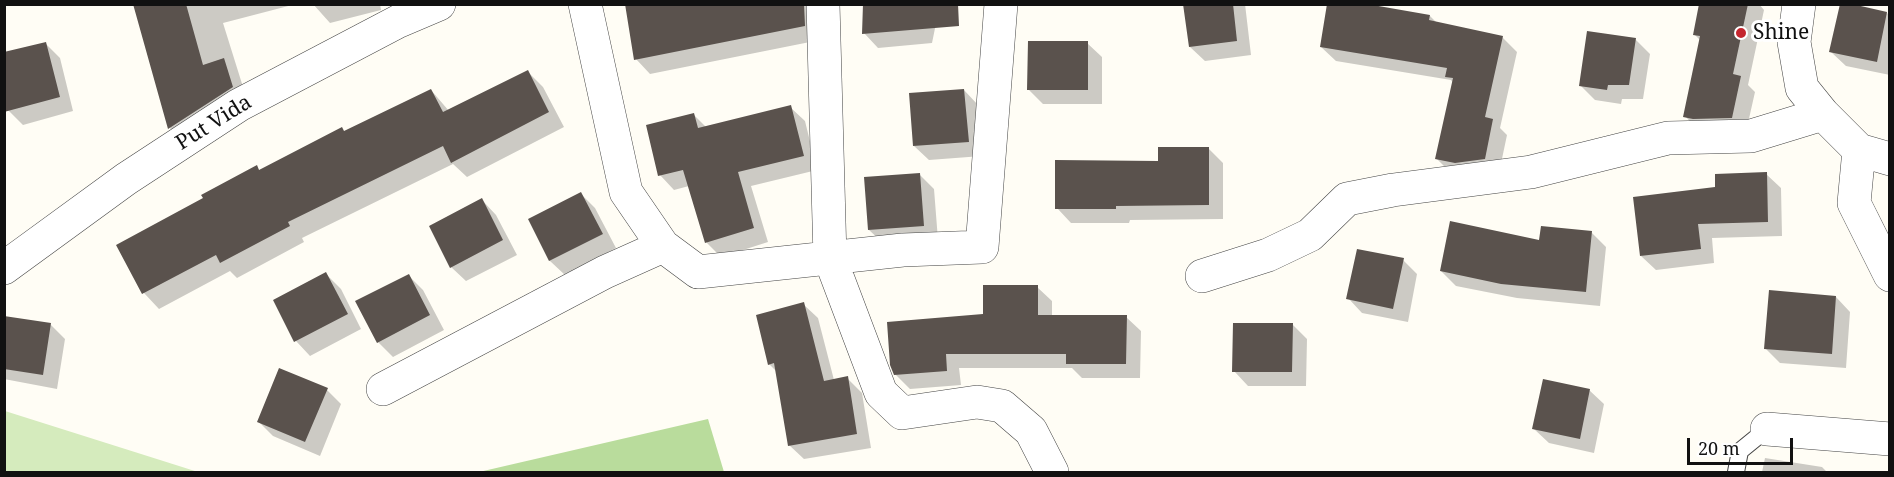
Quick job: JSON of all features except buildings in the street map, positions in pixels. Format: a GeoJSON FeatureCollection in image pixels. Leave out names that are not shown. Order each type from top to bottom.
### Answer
{"type":"FeatureCollection","features":[{"type":"Feature","properties":{"kind":"street","name":"Put Vida"},"geometry":{"type":"LineString","coordinates":[[4,268],[126,179],[239,105],[399,21],[439,4]]}},
{"type":"Feature","properties":{"kind":"street"},"geometry":{"type":"LineString","coordinates":[[585,4],[626,192],[663,246],[698,272],[903,250],[982,247],[1001,4]]}},
{"type":"Feature","properties":{"kind":"street"},"geometry":{"type":"LineString","coordinates":[[823,4],[830,258],[881,393],[902,413],[977,402],[1002,406],[1031,431],[1052,472]]}},
{"type":"Feature","properties":{"kind":"street"},"geometry":{"type":"LineString","coordinates":[[1798,4],[1794,42],[1802,88],[1823,114],[1874,154],[1854,203],[1890,275]]}},
{"type":"Feature","properties":{"kind":"street"},"geometry":{"type":"LineString","coordinates":[[1202,276],[1268,255],[1310,235],[1347,199],[1393,190],[1531,172],[1668,138],[1751,136],[1823,114]]}},
{"type":"Feature","properties":{"kind":"street"},"geometry":{"type":"LineString","coordinates":[[383,389],[605,272],[663,246]]}},
{"type":"Feature","properties":{"kind":"street"},"geometry":{"type":"LineString","coordinates":[[1767,429],[1890,439]]}},
{"type":"Feature","properties":{"kind":"lane"},"geometry":{"type":"LineString","coordinates":[[1736,472],[1740,451],[1767,429]]}},
{"type":"Feature","properties":{"kind":"green space"},"geometry":{"type":"Polygon","coordinates":[[[5,411],[198,472],[5,472],[5,411]]]}},
{"type":"Feature","properties":{"kind":"green space"},"geometry":{"type":"Polygon","coordinates":[[[708,419],[724,472],[479,472],[708,419]]]}},
{"type":"Feature","properties":{"kind":"place","name":"Shine"},"geometry":{"type":"Point","coordinates":[1741,33]}}]}
